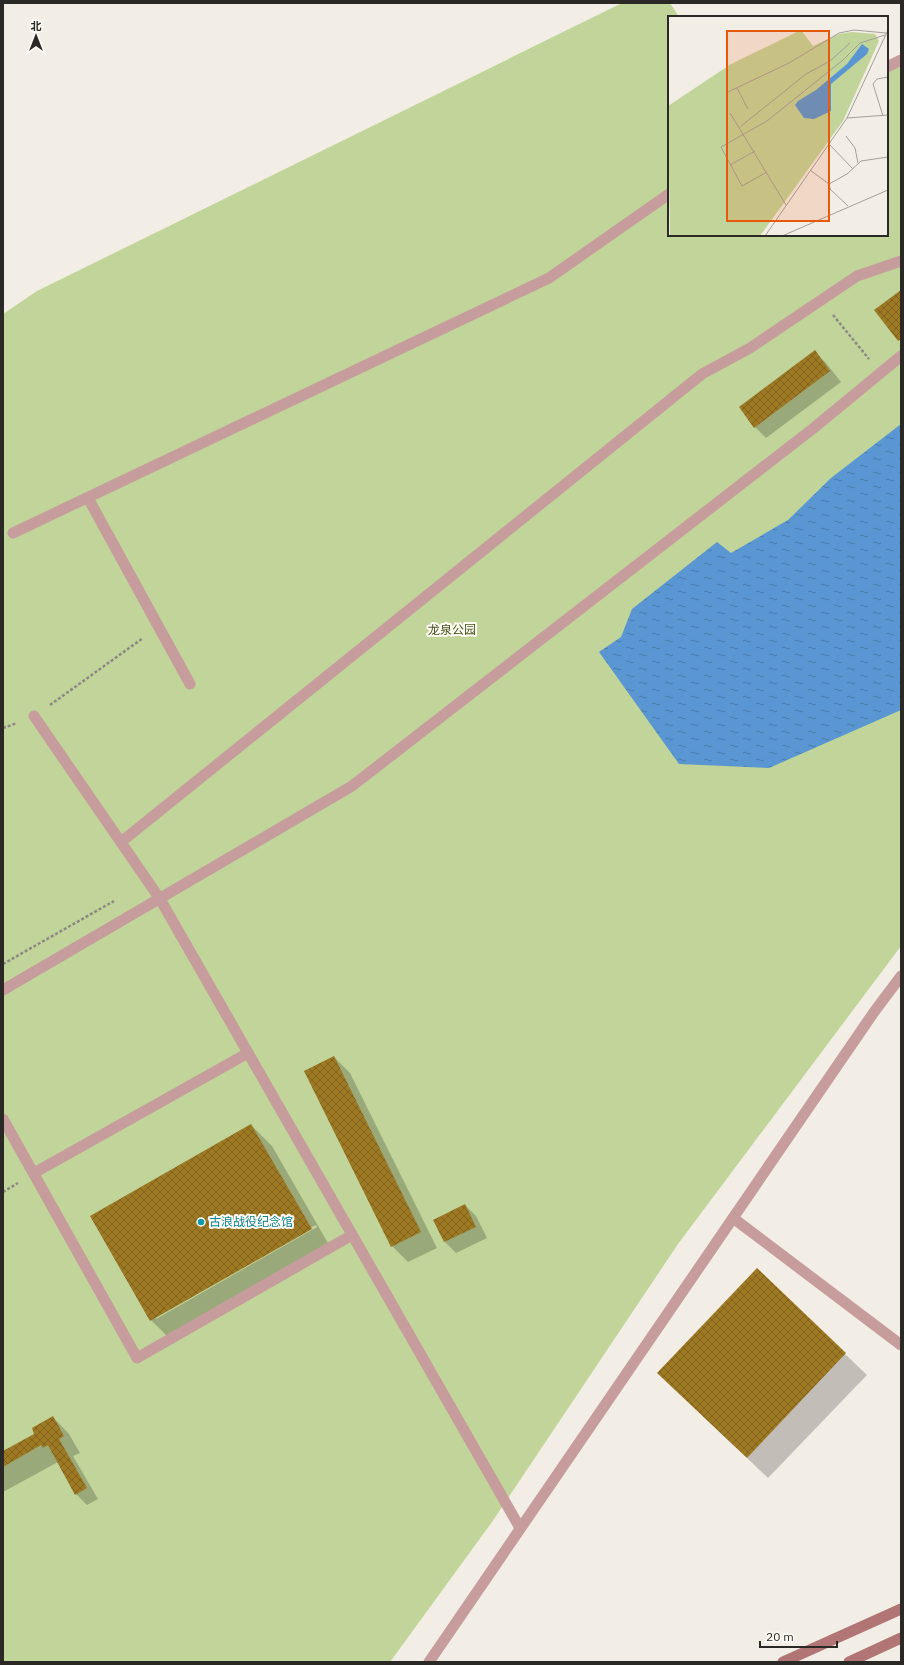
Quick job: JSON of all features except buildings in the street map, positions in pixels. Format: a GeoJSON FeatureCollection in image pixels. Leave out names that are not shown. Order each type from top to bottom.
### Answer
{"type":"FeatureCollection","features":[{"type":"Feature","properties":{"kind":"main road"},"geometry":{"type":"LineString","coordinates":[[783,1662],[901,1609]]}},
{"type":"Feature","properties":{"kind":"main road"},"geometry":{"type":"LineString","coordinates":[[849,1662],[901,1638]]}},
{"type":"Feature","properties":{"kind":"street"},"geometry":{"type":"LineString","coordinates":[[888,66],[901,60]]}},
{"type":"Feature","properties":{"kind":"street"},"geometry":{"type":"LineString","coordinates":[[13,534],[549,278],[668,195]]}},
{"type":"Feature","properties":{"kind":"street"},"geometry":{"type":"LineString","coordinates":[[121,842],[702,374],[750,348],[857,276],[901,261]]}},
{"type":"Feature","properties":{"kind":"street"},"geometry":{"type":"LineString","coordinates":[[3,990],[352,786],[815,427],[901,356]]}},
{"type":"Feature","properties":{"kind":"street"},"geometry":{"type":"LineString","coordinates":[[88,498],[190,684]]}},
{"type":"Feature","properties":{"kind":"street"},"geometry":{"type":"LineString","coordinates":[[34,716],[160,899],[520,1528]]}},
{"type":"Feature","properties":{"kind":"street"},"geometry":{"type":"LineString","coordinates":[[429,1662],[874,1012],[899,983]]}},
{"type":"Feature","properties":{"kind":"street"},"geometry":{"type":"LineString","coordinates":[[34,1173],[248,1053]]}},
{"type":"Feature","properties":{"kind":"street"},"geometry":{"type":"LineString","coordinates":[[3,1119],[137,1358],[352,1235]]}},
{"type":"Feature","properties":{"kind":"street"},"geometry":{"type":"LineString","coordinates":[[733,1218],[901,1345]]}},
{"type":"Feature","properties":{"kind":"path"},"geometry":{"type":"LineString","coordinates":[[821,300],[880,373]]}},
{"type":"Feature","properties":{"kind":"path"},"geometry":{"type":"LineString","coordinates":[[34,716],[159,628]]}},
{"type":"Feature","properties":{"kind":"path"},"geometry":{"type":"LineString","coordinates":[[3,964],[120,897]]}},
{"type":"Feature","properties":{"kind":"green space","name":"龙泉公园"},"geometry":{"type":"Polygon","coordinates":[[[622,3],[670,3],[678,16],[668,16],[668,236],[888,236],[888,68],[901,62],[901,946],[678,1244],[492,1522],[390,1662],[3,1662],[3,314],[37,291],[622,3]]]}},
{"type":"Feature","properties":{"kind":"water"},"geometry":{"type":"Polygon","coordinates":[[[901,424],[901,710],[769,768],[679,764],[599,652],[621,637],[632,609],[717,542],[731,553],[788,520],[831,478],[901,424]]]}},
{"type":"Feature","properties":{"kind":"place","name":"古浪战役纪念馆"},"geometry":{"type":"Point","coordinates":[201,1222]}}]}
